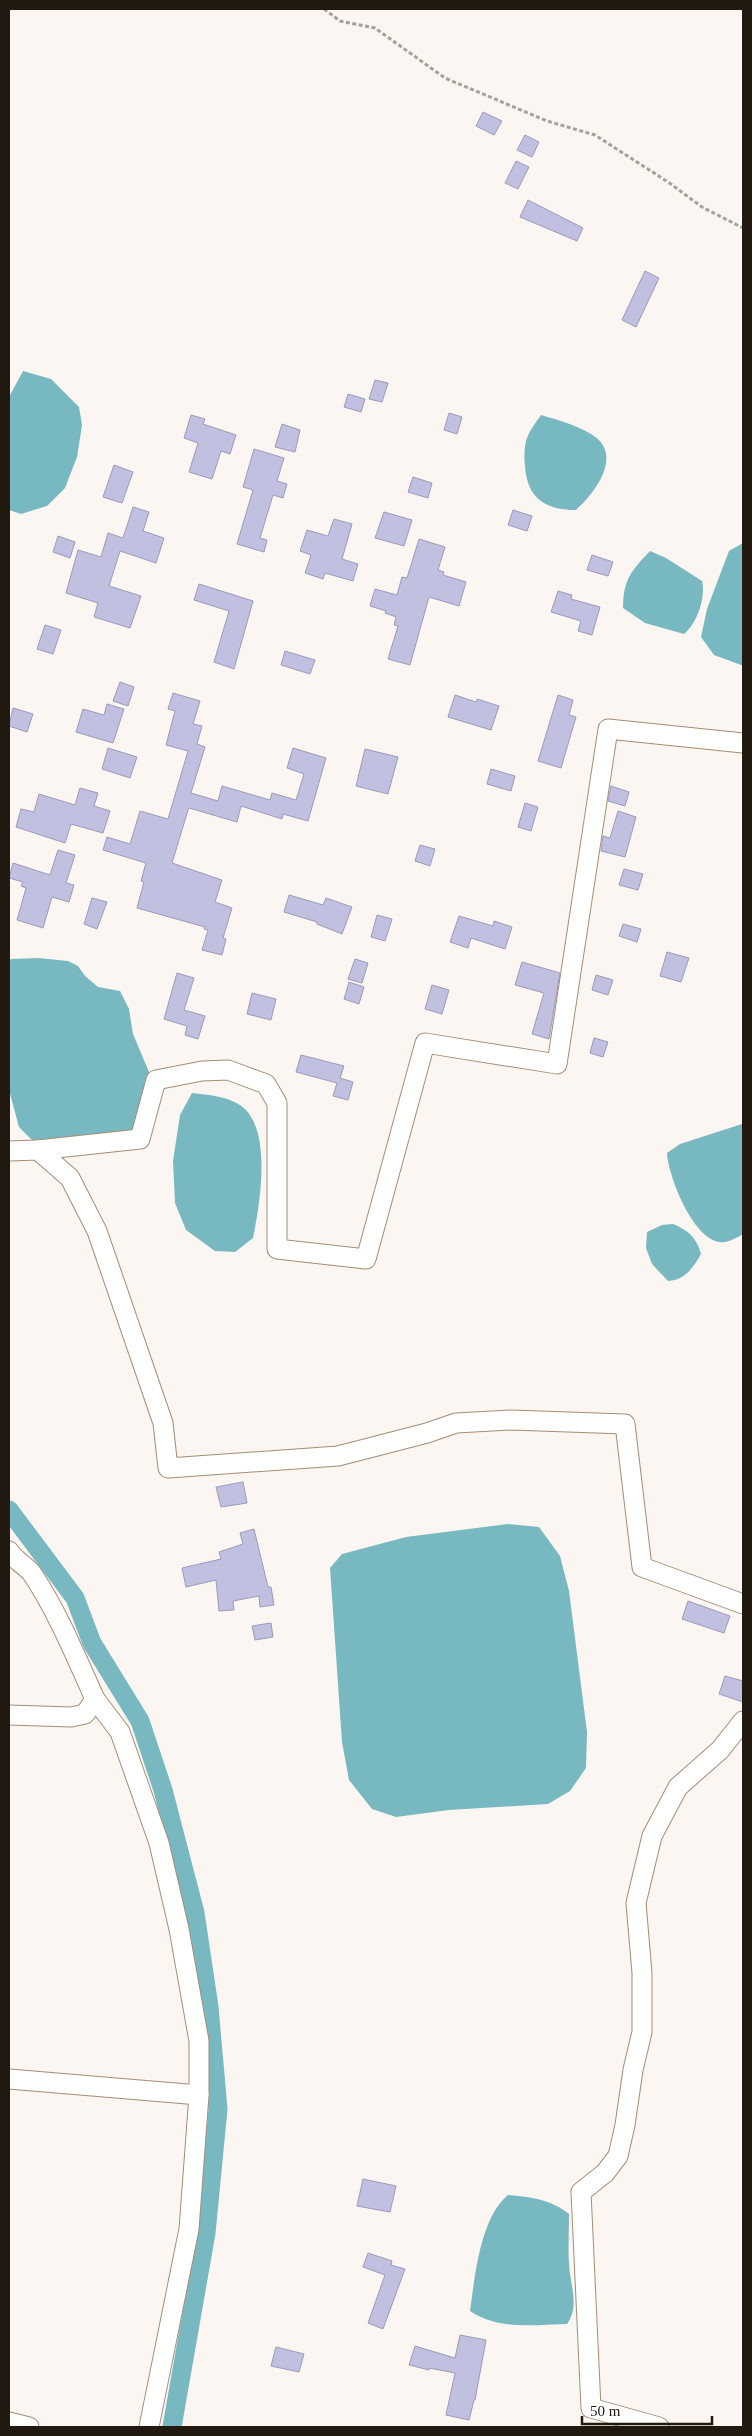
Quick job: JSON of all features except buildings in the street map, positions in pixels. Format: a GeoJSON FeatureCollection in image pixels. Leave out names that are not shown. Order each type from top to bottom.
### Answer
{"type":"FeatureCollection","features":[{"type":"Feature","properties":{"kind":"street"},"geometry":{"type":"LineString","coordinates":[[9,1151],[38,1150],[140,1139],[156,1080],[202,1071],[228,1070],[266,1084],[277,1103],[277,1249],[366,1259],[425,1043],[557,1064],[608,729],[743,743]]}},
{"type":"Feature","properties":{"kind":"street"},"geometry":{"type":"LineString","coordinates":[[38,1150],[70,1178],[97,1231],[163,1423],[168,1468],[338,1456],[427,1433],[456,1423],[511,1420],[625,1424],[642,1566],[743,1604]]}},
{"type":"Feature","properties":{"kind":"street"},"geometry":{"type":"LineString","coordinates":[[9,1551],[15,1560],[32,1573],[70,1644],[94,1699],[120,1732],[159,1842],[179,1929],[199,2041],[199,2095],[189,2228],[149,2427]]}},
{"type":"Feature","properties":{"kind":"street"},"geometry":{"type":"LineString","coordinates":[[9,1714],[71,1717],[85,1714],[94,1699]]}},
{"type":"Feature","properties":{"kind":"street"},"geometry":{"type":"LineString","coordinates":[[660,2427],[590,2408],[581,2192],[605,2173],[618,2156],[625,2125],[633,2070],[642,2032],[642,1973],[636,1903],[652,1836],[678,1787],[720,1750],[743,1721]]}},
{"type":"Feature","properties":{"kind":"street"},"geometry":{"type":"LineString","coordinates":[[9,2079],[199,2095]]}},
{"type":"Feature","properties":{"kind":"street"},"geometry":{"type":"LineString","coordinates":[[9,2422],[29,2427]]}},
{"type":"Feature","properties":{"kind":"path"},"geometry":{"type":"LineString","coordinates":[[324,9],[340,21],[375,28],[445,78],[547,120],[595,135],[668,182],[702,207],[743,228]]}},
{"type":"Feature","properties":{"kind":"water"},"geometry":{"type":"Polygon","coordinates":[[[23,371],[51,379],[79,407],[82,425],[77,457],[65,488],[47,506],[21,514],[9,510],[9,397],[23,371]]]}},
{"type":"Feature","properties":{"kind":"water"},"geometry":{"type":"Polygon","coordinates":[[[541,415],[573,425],[591,434],[601,442],[606,452],[606,462],[598,484],[576,510],[555,508],[547,505],[534,494],[529,486],[526,477],[525,445],[530,432],[541,415]]]}},
{"type":"Feature","properties":{"kind":"water"},"geometry":{"type":"Polygon","coordinates":[[[743,543],[743,665],[741,665],[714,655],[701,637],[707,609],[729,551],[743,543]]]}},
{"type":"Feature","properties":{"kind":"water"},"geometry":{"type":"Polygon","coordinates":[[[650,551],[666,558],[702,581],[703,595],[699,610],[693,623],[684,634],[645,623],[623,608],[623,598],[629,576],[650,551]]]}},
{"type":"Feature","properties":{"kind":"water"},"geometry":{"type":"Polygon","coordinates":[[[38,958],[68,961],[78,966],[85,976],[98,987],[120,991],[129,1009],[133,1034],[149,1072],[137,1123],[127,1135],[32,1140],[19,1127],[9,1090],[9,961],[11,959],[38,958]]]}},
{"type":"Feature","properties":{"kind":"water"},"geometry":{"type":"Polygon","coordinates":[[[192,1093],[223,1098],[240,1105],[250,1116],[257,1130],[262,1167],[256,1223],[253,1238],[235,1252],[215,1251],[186,1230],[175,1203],[173,1161],[180,1115],[192,1093]]]}},
{"type":"Feature","properties":{"kind":"water"},"geometry":{"type":"Polygon","coordinates":[[[742,1124],[743,1234],[725,1242],[714,1241],[703,1233],[685,1208],[672,1177],[667,1153],[680,1144],[742,1124]]]}},
{"type":"Feature","properties":{"kind":"water"},"geometry":{"type":"Polygon","coordinates":[[[673,1224],[691,1235],[697,1243],[701,1254],[684,1276],[668,1281],[652,1264],[646,1248],[647,1232],[662,1225],[673,1224]]]}},
{"type":"Feature","properties":{"kind":"water"},"geometry":{"type":"Polygon","coordinates":[[[508,1524],[539,1527],[560,1556],[569,1591],[587,1732],[586,1768],[570,1791],[548,1804],[449,1810],[396,1817],[372,1809],[349,1780],[342,1742],[330,1568],[342,1554],[406,1537],[508,1524]]]}},
{"type":"Feature","properties":{"kind":"water"},"geometry":{"type":"Polygon","coordinates":[[[508,2195],[547,2202],[569,2214],[569,2264],[574,2303],[571,2317],[567,2324],[504,2324],[481,2317],[470,2311],[480,2248],[491,2218],[508,2195]]]}},
{"type":"Feature","properties":{"kind":"waterway"},"geometry":{"type":"LineString","coordinates":[[9,1510],[75,1598],[92,1643],[140,1721],[163,1790],[195,1913],[209,2007],[218,2109],[206,2233],[172,2427]]}}]}
